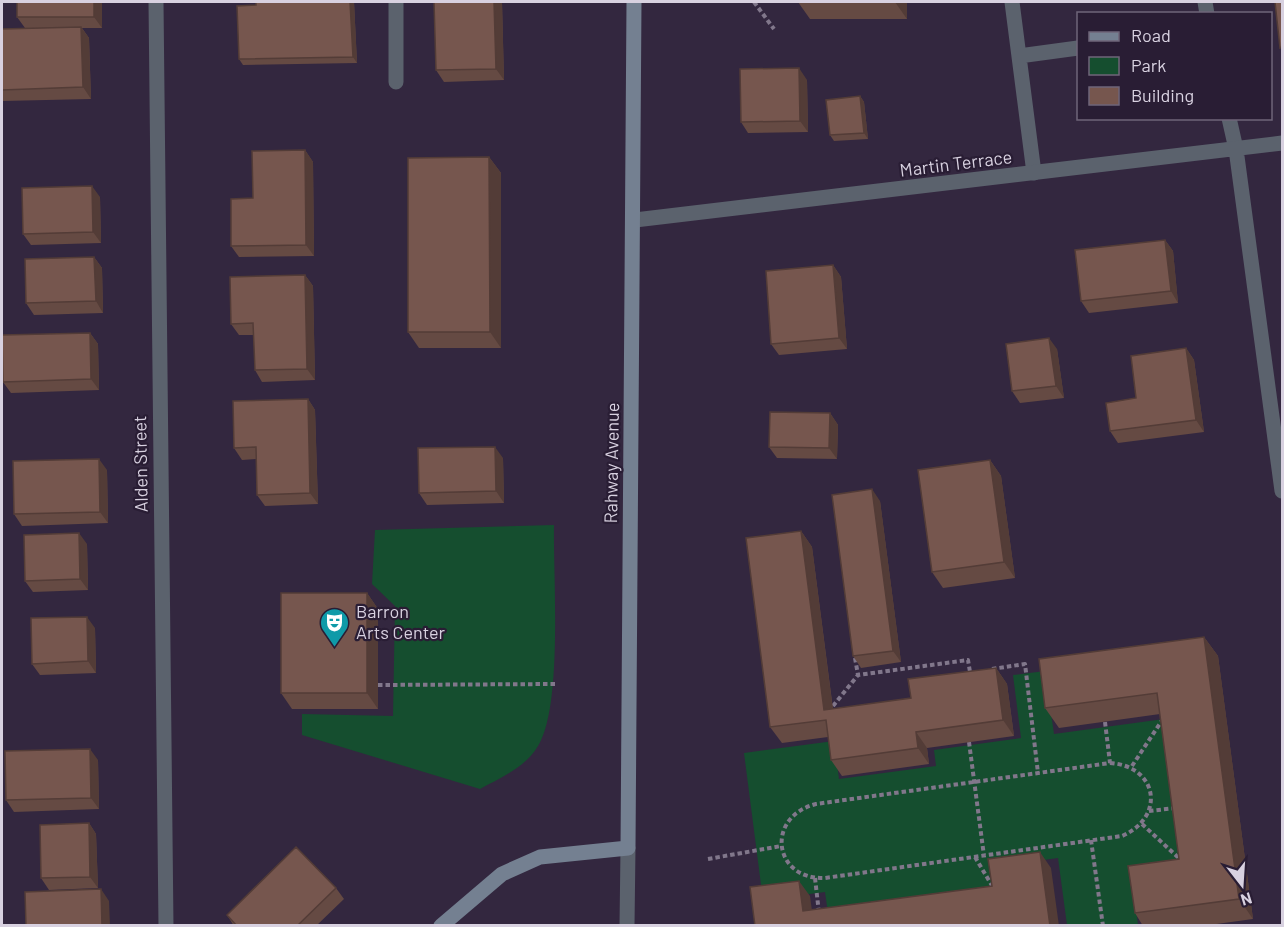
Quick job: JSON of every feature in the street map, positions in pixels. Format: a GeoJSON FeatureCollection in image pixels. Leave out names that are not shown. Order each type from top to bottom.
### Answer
{"type":"FeatureCollection","features":[{"type":"Feature","properties":{"kind":"main road","name":"Rahway Avenue"},"geometry":{"type":"LineString","coordinates":[[628,848],[634,2]]}},
{"type":"Feature","properties":{"kind":"main road"},"geometry":{"type":"LineString","coordinates":[[441,926],[502,874],[540,858],[628,848]]}},
{"type":"Feature","properties":{"kind":"street","name":"Alden Street"},"geometry":{"type":"LineString","coordinates":[[156,2],[166,926]]}},
{"type":"Feature","properties":{"kind":"street"},"geometry":{"type":"LineString","coordinates":[[396,2],[396,82]]}},
{"type":"Feature","properties":{"kind":"street"},"geometry":{"type":"LineString","coordinates":[[1012,2],[1034,173]]}},
{"type":"Feature","properties":{"kind":"street"},"geometry":{"type":"LineString","coordinates":[[1019,56],[1077,48]]}},
{"type":"Feature","properties":{"kind":"street"},"geometry":{"type":"LineString","coordinates":[[1229,120],[1236,149],[1282,491]]}},
{"type":"Feature","properties":{"kind":"street","name":"Martin Terrace"},"geometry":{"type":"LineString","coordinates":[[634,220],[1282,144]]}},
{"type":"Feature","properties":{"kind":"street","name":"Rahway Avenue"},"geometry":{"type":"LineString","coordinates":[[627,926],[628,848]]}},
{"type":"Feature","properties":{"kind":"path"},"geometry":{"type":"LineString","coordinates":[[754,2],[774,29]]}},
{"type":"Feature","properties":{"kind":"path"},"geometry":{"type":"LineString","coordinates":[[855,652],[858,675]]}},
{"type":"Feature","properties":{"kind":"path"},"geometry":{"type":"LineString","coordinates":[[833,706],[858,675],[968,660],[970,672],[1025,664],[1038,773]]}},
{"type":"Feature","properties":{"kind":"path"},"geometry":{"type":"LineString","coordinates":[[378,685],[557,684]]}},
{"type":"Feature","properties":{"kind":"path"},"geometry":{"type":"LineString","coordinates":[[1132,766],[1167,713]]}},
{"type":"Feature","properties":{"kind":"path"},"geometry":{"type":"LineString","coordinates":[[1105,722],[1110,763]]}},
{"type":"Feature","properties":{"kind":"path"},"geometry":{"type":"LineString","coordinates":[[969,742],[984,856]]}},
{"type":"Feature","properties":{"kind":"path"},"geometry":{"type":"LineString","coordinates":[[1110,763],[1132,766],[1147,783],[1151,798],[1149,811],[1142,824],[1122,836],[815,878],[796,872],[786,860],[781,846],[782,831],[789,818],[801,808],[1110,763]]}},
{"type":"Feature","properties":{"kind":"path"},"geometry":{"type":"LineString","coordinates":[[1149,811],[1184,808]]}},
{"type":"Feature","properties":{"kind":"path"},"geometry":{"type":"LineString","coordinates":[[1142,824],[1184,863]]}},
{"type":"Feature","properties":{"kind":"path"},"geometry":{"type":"LineString","coordinates":[[1091,840],[1103,926]]}},
{"type":"Feature","properties":{"kind":"path"},"geometry":{"type":"LineString","coordinates":[[708,859],[781,846]]}},
{"type":"Feature","properties":{"kind":"path"},"geometry":{"type":"LineString","coordinates":[[975,857],[999,896]]}},
{"type":"Feature","properties":{"kind":"path"},"geometry":{"type":"LineString","coordinates":[[815,878],[819,914]]}},
{"type":"Feature","properties":{"kind":"green space"},"geometry":{"type":"Polygon","coordinates":[[[554,525],[555,640],[551,702],[546,727],[538,746],[520,766],[480,789],[302,735],[302,714],[393,716],[395,606],[372,584],[375,530],[554,525]]]}},
{"type":"Feature","properties":{"kind":"green space"},"geometry":{"type":"Polygon","coordinates":[[[1045,671],[1054,734],[1164,719],[1184,871],[1132,878],[1138,925],[1067,925],[1058,858],[992,867],[995,890],[828,913],[825,892],[763,900],[744,753],[834,741],[839,779],[936,766],[934,750],[1021,738],[1013,675],[1045,671]]]}},
{"type":"Feature","properties":{"kind":"building"},"geometry":{"type":"Polygon","coordinates":[[[17,2],[94,2],[94,17],[17,17],[17,2]]]}},
{"type":"Feature","properties":{"kind":"building"},"geometry":{"type":"Polygon","coordinates":[[[256,2],[350,2],[353,57],[239,59],[237,6],[256,5],[256,2]]]}},
{"type":"Feature","properties":{"kind":"building"},"geometry":{"type":"Polygon","coordinates":[[[434,2],[494,2],[496,69],[436,70],[434,2]]]}},
{"type":"Feature","properties":{"kind":"building"},"geometry":{"type":"Polygon","coordinates":[[[1275,2],[1282,2],[1282,47],[1280,48],[1275,2]]]}},
{"type":"Feature","properties":{"kind":"building"},"geometry":{"type":"Polygon","coordinates":[[[81,27],[83,87],[2,90],[2,29],[81,27]]]}},
{"type":"Feature","properties":{"kind":"building"},"geometry":{"type":"Polygon","coordinates":[[[799,68],[800,121],[741,122],[740,69],[799,68]]]}},
{"type":"Feature","properties":{"kind":"building"},"geometry":{"type":"Polygon","coordinates":[[[860,96],[864,133],[830,135],[826,100],[860,96]]]}},
{"type":"Feature","properties":{"kind":"building"},"geometry":{"type":"Polygon","coordinates":[[[305,150],[306,245],[231,246],[231,199],[253,198],[252,151],[305,150]]]}},
{"type":"Feature","properties":{"kind":"building"},"geometry":{"type":"Polygon","coordinates":[[[489,157],[490,332],[408,332],[408,158],[489,157]]]}},
{"type":"Feature","properties":{"kind":"building"},"geometry":{"type":"Polygon","coordinates":[[[92,186],[93,232],[23,234],[22,188],[92,186]]]}},
{"type":"Feature","properties":{"kind":"building"},"geometry":{"type":"Polygon","coordinates":[[[1165,240],[1171,291],[1081,301],[1075,250],[1165,240]]]}},
{"type":"Feature","properties":{"kind":"building"},"geometry":{"type":"Polygon","coordinates":[[[94,257],[96,301],[26,303],[25,259],[94,257]]]}},
{"type":"Feature","properties":{"kind":"building"},"geometry":{"type":"Polygon","coordinates":[[[833,265],[839,338],[771,344],[766,271],[833,265]]]}},
{"type":"Feature","properties":{"kind":"building"},"geometry":{"type":"Polygon","coordinates":[[[305,275],[307,369],[255,370],[253,323],[231,324],[230,277],[305,275]]]}},
{"type":"Feature","properties":{"kind":"building"},"geometry":{"type":"Polygon","coordinates":[[[90,333],[91,379],[3,382],[2,335],[90,333]]]}},
{"type":"Feature","properties":{"kind":"building"},"geometry":{"type":"Polygon","coordinates":[[[1049,338],[1056,386],[1012,391],[1006,344],[1049,338]]]}},
{"type":"Feature","properties":{"kind":"building"},"geometry":{"type":"Polygon","coordinates":[[[1186,348],[1196,420],[1110,431],[1106,403],[1136,398],[1131,356],[1186,348]]]}},
{"type":"Feature","properties":{"kind":"building"},"geometry":{"type":"Polygon","coordinates":[[[308,399],[310,493],[257,495],[256,447],[234,448],[233,401],[308,399]]]}},
{"type":"Feature","properties":{"kind":"building"},"geometry":{"type":"Polygon","coordinates":[[[770,412],[830,413],[829,448],[769,447],[770,412]]]}},
{"type":"Feature","properties":{"kind":"building"},"geometry":{"type":"Polygon","coordinates":[[[495,447],[496,491],[419,493],[418,448],[495,447]]]}},
{"type":"Feature","properties":{"kind":"building"},"geometry":{"type":"Polygon","coordinates":[[[99,459],[100,512],[14,514],[13,461],[99,459]]]}},
{"type":"Feature","properties":{"kind":"building"},"geometry":{"type":"Polygon","coordinates":[[[990,460],[1004,562],[932,572],[918,470],[990,460]]]}},
{"type":"Feature","properties":{"kind":"building"},"geometry":{"type":"Polygon","coordinates":[[[872,489],[893,651],[853,656],[832,495],[872,489]]]}},
{"type":"Feature","properties":{"kind":"building"},"geometry":{"type":"Polygon","coordinates":[[[801,531],[824,710],[911,698],[908,679],[996,668],[1003,720],[916,732],[918,748],[831,760],[826,720],[770,727],[746,538],[801,531]]]}},
{"type":"Feature","properties":{"kind":"building"},"geometry":{"type":"Polygon","coordinates":[[[79,533],[80,579],[25,581],[24,535],[79,533]]]}},
{"type":"Feature","properties":{"kind":"building","name":"Barron Arts Center"},"geometry":{"type":"Polygon","coordinates":[[[281,593],[367,593],[367,693],[281,693],[281,593]]]}},
{"type":"Feature","properties":{"kind":"building"},"geometry":{"type":"Polygon","coordinates":[[[87,617],[88,661],[32,664],[31,618],[87,617]]]}},
{"type":"Feature","properties":{"kind":"building"},"geometry":{"type":"Polygon","coordinates":[[[1204,637],[1239,899],[1135,913],[1128,866],[1179,859],[1157,693],[1045,708],[1039,659],[1204,637]]]}},
{"type":"Feature","properties":{"kind":"building"},"geometry":{"type":"Polygon","coordinates":[[[90,749],[91,798],[6,800],[5,751],[90,749]]]}},
{"type":"Feature","properties":{"kind":"building"},"geometry":{"type":"Polygon","coordinates":[[[89,823],[90,877],[41,878],[40,825],[89,823]]]}},
{"type":"Feature","properties":{"kind":"building"},"geometry":{"type":"Polygon","coordinates":[[[296,847],[336,888],[297,926],[237,926],[227,915],[296,847]]]}},
{"type":"Feature","properties":{"kind":"building"},"geometry":{"type":"Polygon","coordinates":[[[1040,852],[1050,926],[755,926],[750,887],[799,881],[803,911],[992,886],[988,859],[1040,852]]]}},
{"type":"Feature","properties":{"kind":"building"},"geometry":{"type":"Polygon","coordinates":[[[101,889],[102,926],[26,926],[25,892],[101,889]]]}},
{"type":"Feature","properties":{"kind":"place","name":"Barron Arts Center"},"geometry":{"type":"Point","coordinates":[335,648]}}]}
